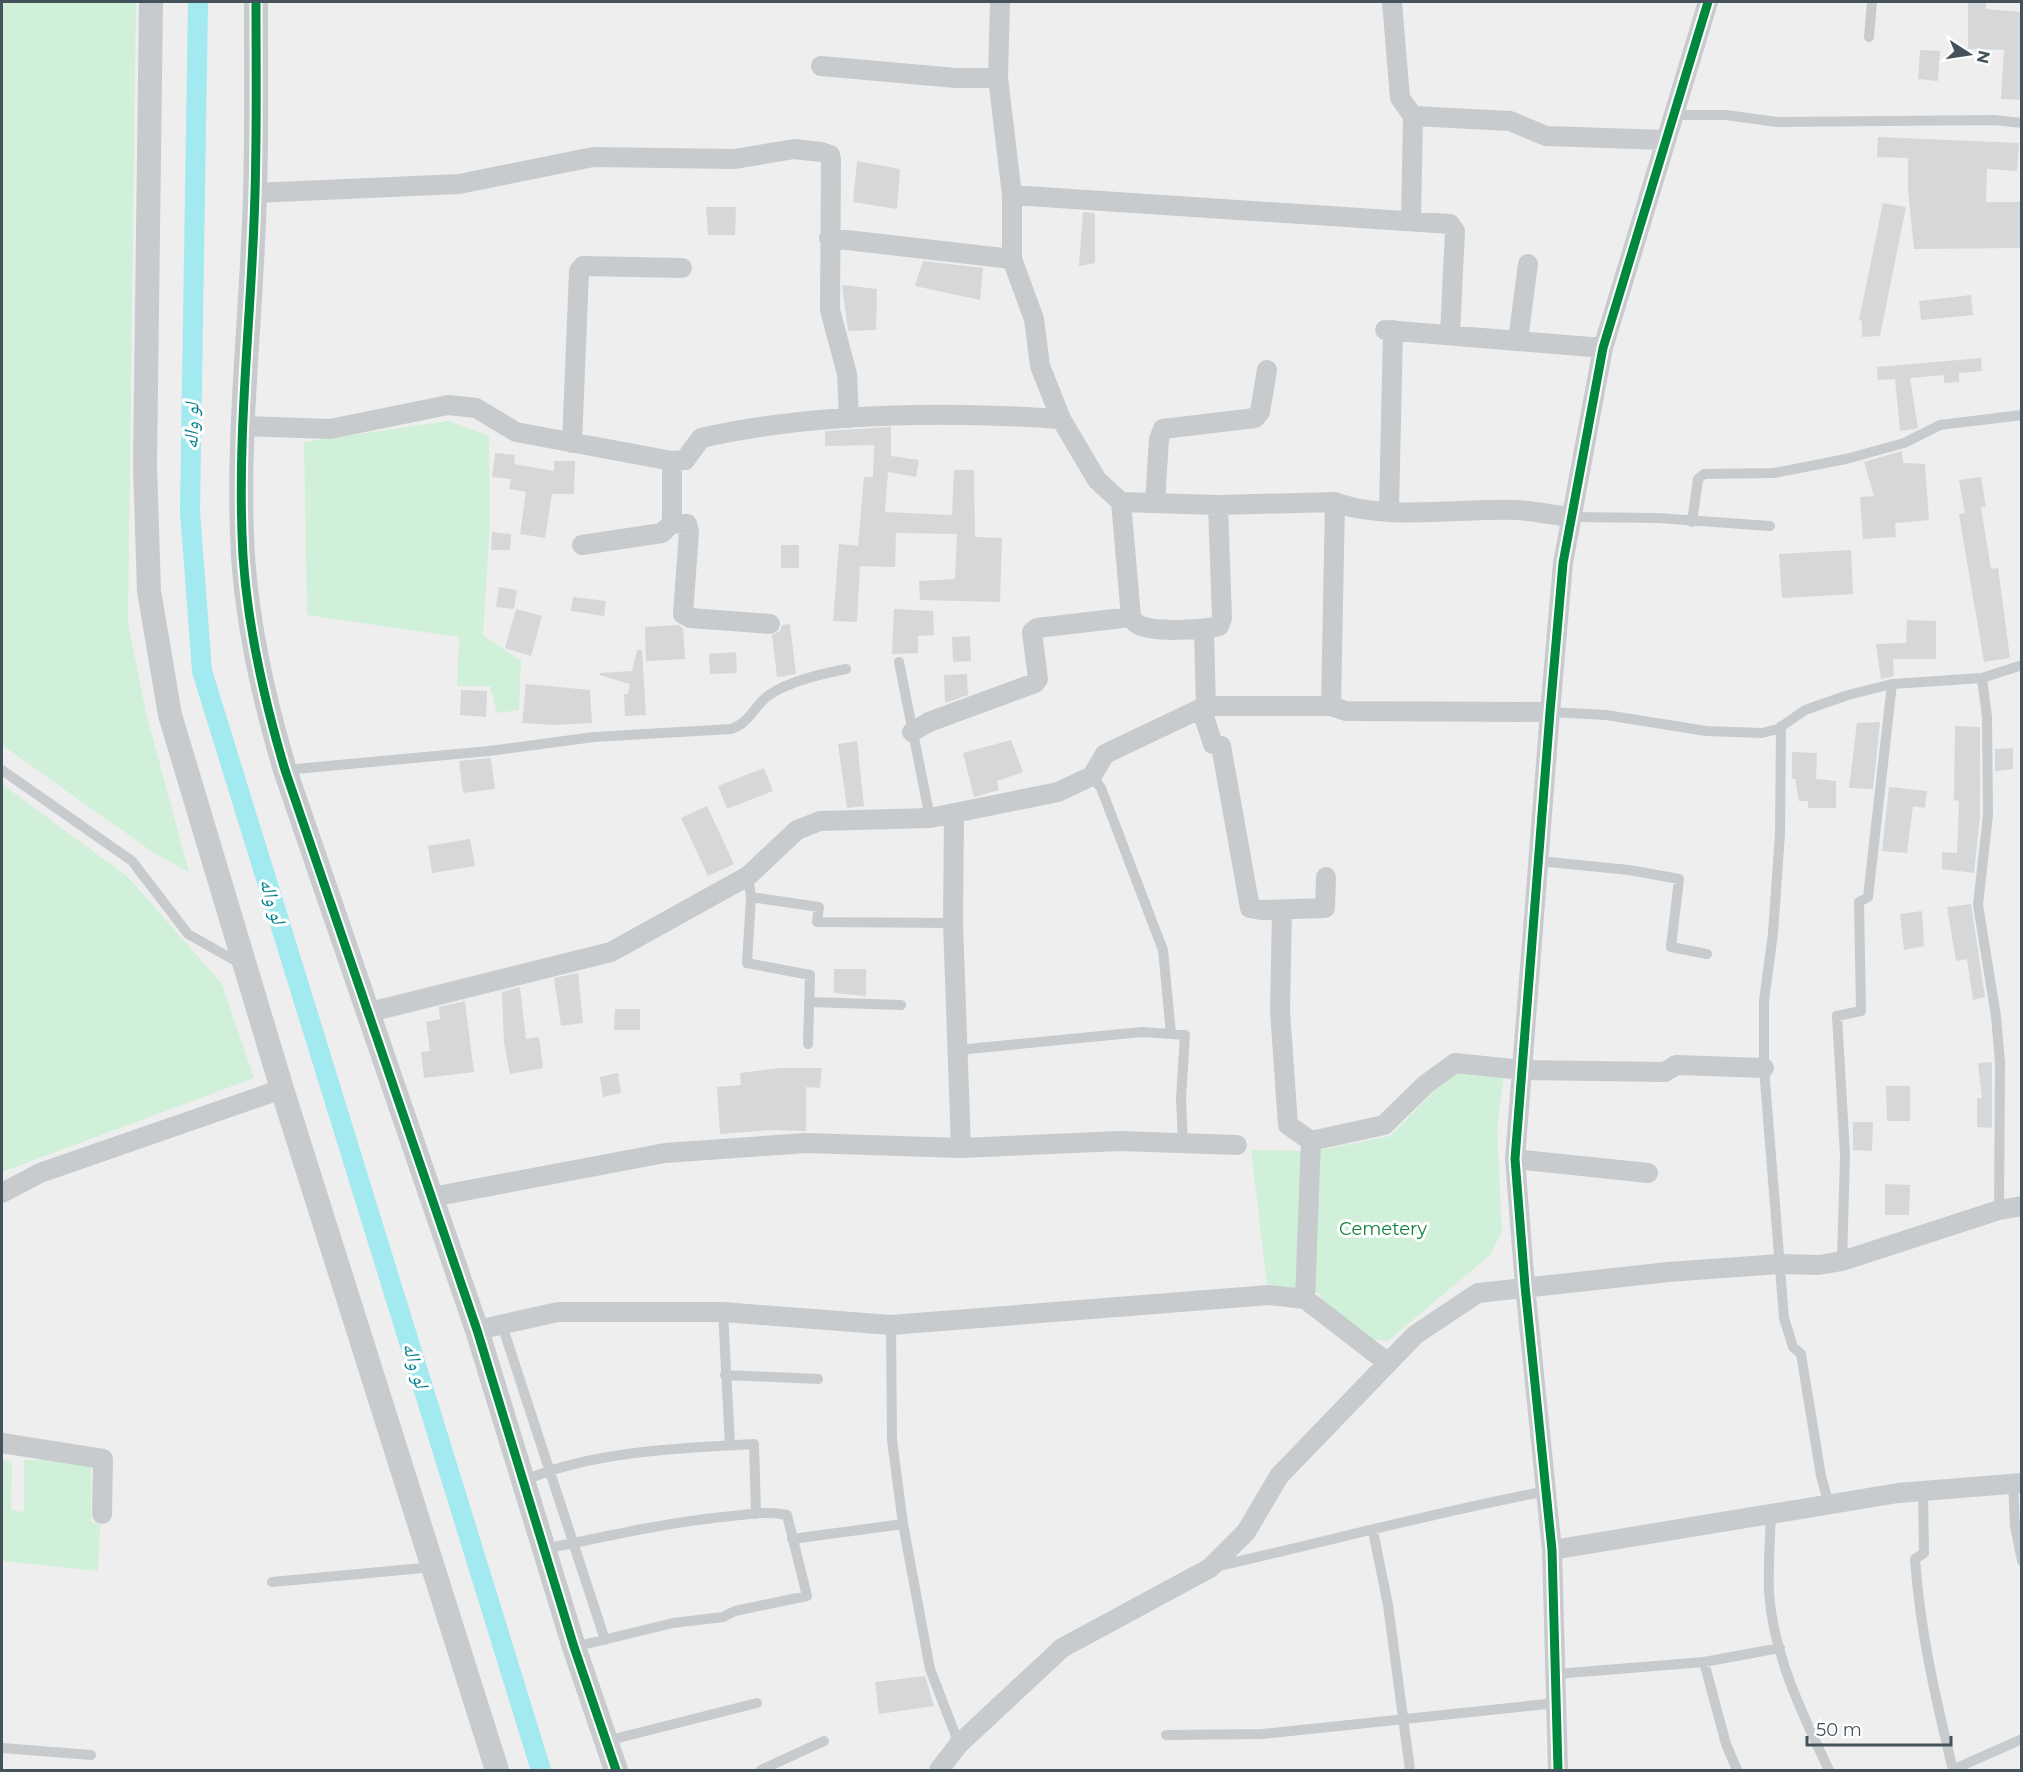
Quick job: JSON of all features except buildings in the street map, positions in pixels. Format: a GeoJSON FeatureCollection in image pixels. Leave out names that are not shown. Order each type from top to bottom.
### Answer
{"type":"FeatureCollection","features":[{"type":"Feature","properties":{"kind":"street"},"geometry":{"type":"LineString","coordinates":[[151,2],[145,453],[149,591],[170,715],[282,1089],[435,1567],[497,1770]]}},
{"type":"Feature","properties":{"kind":"street"},"geometry":{"type":"LineString","coordinates":[[256,2],[255,193],[243,426],[243,556],[251,625],[264,700],[285,770],[370,1012],[477,1330],[574,1647],[616,1770]]}},
{"type":"Feature","properties":{"kind":"street"},"geometry":{"type":"LineString","coordinates":[[1000,2],[998,78],[1012,195],[1012,259],[1034,319],[1040,366],[1061,419],[1097,480],[1121,502],[1218,505],[1335,502],[1349,508],[1517,510],[1571,517]]}},
{"type":"Feature","properties":{"kind":"street"},"geometry":{"type":"LineString","coordinates":[[1392,2],[1400,98],[1413,116],[1410,221]]}},
{"type":"Feature","properties":{"kind":"street"},"geometry":{"type":"LineString","coordinates":[[1558,1770],[1552,1550],[1525,1286],[1515,1159],[1550,712],[1563,563],[1604,348],[1707,2]]}},
{"type":"Feature","properties":{"kind":"street"},"geometry":{"type":"LineString","coordinates":[[821,66],[956,78],[998,78]]}},
{"type":"Feature","properties":{"kind":"street"},"geometry":{"type":"LineString","coordinates":[[1413,116],[1510,121],[1546,136],[1666,140]]}},
{"type":"Feature","properties":{"kind":"street"},"geometry":{"type":"LineString","coordinates":[[255,193],[459,184],[593,157],[735,159],[794,149],[830,155],[830,310],[847,374],[849,418]]}},
{"type":"Feature","properties":{"kind":"street"},"geometry":{"type":"LineString","coordinates":[[1012,195],[1450,224],[1455,231],[1450,334]]}},
{"type":"Feature","properties":{"kind":"street"},"geometry":{"type":"LineString","coordinates":[[829,238],[1012,259]]}},
{"type":"Feature","properties":{"kind":"street"},"geometry":{"type":"LineString","coordinates":[[1518,340],[1528,264]]}},
{"type":"Feature","properties":{"kind":"street"},"geometry":{"type":"LineString","coordinates":[[572,443],[579,271],[583,266],[682,268]]}},
{"type":"Feature","properties":{"kind":"street"},"geometry":{"type":"LineString","coordinates":[[1389,510],[1389,330],[1604,348]]}},
{"type":"Feature","properties":{"kind":"street"},"geometry":{"type":"LineString","coordinates":[[1155,503],[1159,439],[1163,429],[1255,418],[1260,412],[1267,370]]}},
{"type":"Feature","properties":{"kind":"street"},"geometry":{"type":"LineString","coordinates":[[243,426],[330,429],[448,405],[476,408],[516,432],[672,461],[685,460],[701,438],[738,429],[849,418],[997,414],[1061,419]]}},
{"type":"Feature","properties":{"kind":"street"},"geometry":{"type":"LineString","coordinates":[[582,545],[662,533],[672,523],[672,461]]}},
{"type":"Feature","properties":{"kind":"street"},"geometry":{"type":"LineString","coordinates":[[1121,502],[1131,617],[1136,624],[1148,627],[1204,630],[1219,626],[1222,618],[1218,505]]}},
{"type":"Feature","properties":{"kind":"street"},"geometry":{"type":"LineString","coordinates":[[1331,706],[1335,502]]}},
{"type":"Feature","properties":{"kind":"street"},"geometry":{"type":"LineString","coordinates":[[672,523],[687,524],[689,532],[683,614],[690,618],[770,624]]}},
{"type":"Feature","properties":{"kind":"street"},"geometry":{"type":"LineString","coordinates":[[912,732],[929,722],[1035,683],[1038,679],[1032,632],[1037,628],[1131,617]]}},
{"type":"Feature","properties":{"kind":"street"},"geometry":{"type":"LineString","coordinates":[[1204,630],[1203,707],[1213,744],[1221,746],[1250,908],[1254,910],[1325,908],[1326,877]]}},
{"type":"Feature","properties":{"kind":"street"},"geometry":{"type":"LineString","coordinates":[[370,1012],[611,952],[748,876],[797,830],[820,821],[930,818],[954,815],[1058,792],[1092,776],[1105,754],[1203,707],[1331,706],[1346,711],[1550,712]]}},
{"type":"Feature","properties":{"kind":"street"},"geometry":{"type":"LineString","coordinates":[[954,815],[953,922],[961,1148]]}},
{"type":"Feature","properties":{"kind":"street"},"geometry":{"type":"LineString","coordinates":[[1282,910],[1280,1011],[1288,1125],[1311,1141],[1384,1125],[1426,1084],[1455,1063],[1522,1071],[1665,1072],[1676,1065],[1764,1068]]}},
{"type":"Feature","properties":{"kind":"street"},"geometry":{"type":"LineString","coordinates":[[2,1193],[40,1173],[282,1089]]}},
{"type":"Feature","properties":{"kind":"street"},"geometry":{"type":"LineString","coordinates":[[1305,1299],[1311,1141]]}},
{"type":"Feature","properties":{"kind":"street"},"geometry":{"type":"LineString","coordinates":[[432,1197],[665,1153],[806,1143],[961,1148],[1120,1142],[1237,1145]]}},
{"type":"Feature","properties":{"kind":"street"},"geometry":{"type":"LineString","coordinates":[[1515,1159],[1648,1173]]}},
{"type":"Feature","properties":{"kind":"street"},"geometry":{"type":"LineString","coordinates":[[939,1770],[959,1744],[1062,1648],[1210,1568],[1246,1532],[1279,1476],[1415,1335],[1478,1293],[1525,1286],[1780,1264],[1819,1265],[1842,1261],[1999,1210],[2021,1206]]}},
{"type":"Feature","properties":{"kind":"street"},"geometry":{"type":"LineString","coordinates":[[477,1330],[558,1312],[723,1312],[891,1325],[1269,1295],[1305,1299],[1388,1363]]}},
{"type":"Feature","properties":{"kind":"street"},"geometry":{"type":"LineString","coordinates":[[2,1443],[104,1459],[102,1514]]}},
{"type":"Feature","properties":{"kind":"street"},"geometry":{"type":"LineString","coordinates":[[1552,1550],[1829,1504],[1923,1491],[2017,1483]]}},
{"type":"Feature","properties":{"kind":"lane"},"geometry":{"type":"LineString","coordinates":[[1869,37],[1872,2]]}},
{"type":"Feature","properties":{"kind":"lane"},"geometry":{"type":"LineString","coordinates":[[1674,115],[1726,115],[1777,122],[1994,120],[2022,123]]}},
{"type":"Feature","properties":{"kind":"lane"},"geometry":{"type":"LineString","coordinates":[[1692,522],[1698,479],[1704,474],[1774,473],[1846,459],[1904,443],[1940,425],[2022,415]]}},
{"type":"Feature","properties":{"kind":"lane"},"geometry":{"type":"LineString","coordinates":[[1571,517],[1658,518],[1770,526]]}},
{"type":"Feature","properties":{"kind":"lane"},"geometry":{"type":"LineString","coordinates":[[898,662],[930,818]]}},
{"type":"Feature","properties":{"kind":"lane"},"geometry":{"type":"LineString","coordinates":[[1550,712],[1606,715],[1706,731],[1762,734],[1781,726],[1805,710],[1892,684],[1982,678],[2022,665]]}},
{"type":"Feature","properties":{"kind":"lane"},"geometry":{"type":"LineString","coordinates":[[285,770],[489,751],[594,737],[731,729],[742,726],[767,697],[781,689],[846,669]]}},
{"type":"Feature","properties":{"kind":"lane"},"geometry":{"type":"LineString","coordinates":[[1982,678],[1987,717],[1989,815],[1978,905],[1996,1016],[2000,1062],[1999,1210]]}},
{"type":"Feature","properties":{"kind":"lane"},"geometry":{"type":"LineString","coordinates":[[1842,1261],[1845,1154],[1837,1016],[1861,1011],[1859,903],[1868,897],[1892,684]]}},
{"type":"Feature","properties":{"kind":"lane"},"geometry":{"type":"LineString","coordinates":[[1781,726],[1780,834],[1773,933],[1764,1001],[1764,1068],[1784,1318],[1793,1347],[1801,1354],[1821,1476],[1829,1504]]}},
{"type":"Feature","properties":{"kind":"lane"},"geometry":{"type":"LineString","coordinates":[[2,770],[132,861],[188,934],[246,967]]}},
{"type":"Feature","properties":{"kind":"lane"},"geometry":{"type":"LineString","coordinates":[[1092,776],[1101,788],[1163,950],[1171,1034]]}},
{"type":"Feature","properties":{"kind":"lane"},"geometry":{"type":"LineString","coordinates":[[1539,861],[1629,870],[1679,879],[1671,947],[1707,954]]}},
{"type":"Feature","properties":{"kind":"lane"},"geometry":{"type":"LineString","coordinates":[[748,876],[751,897],[747,963],[810,975],[808,1044]]}},
{"type":"Feature","properties":{"kind":"lane"},"geometry":{"type":"LineString","coordinates":[[751,897],[819,907],[817,922],[953,922]]}},
{"type":"Feature","properties":{"kind":"lane"},"geometry":{"type":"LineString","coordinates":[[809,1002],[901,1005]]}},
{"type":"Feature","properties":{"kind":"lane"},"geometry":{"type":"LineString","coordinates":[[958,1050],[1142,1032],[1185,1035],[1181,1098],[1183,1143]]}},
{"type":"Feature","properties":{"kind":"lane"},"geometry":{"type":"LineString","coordinates":[[723,1312],[730,1445]]}},
{"type":"Feature","properties":{"kind":"lane"},"geometry":{"type":"LineString","coordinates":[[502,1324],[605,1640]]}},
{"type":"Feature","properties":{"kind":"lane"},"geometry":{"type":"LineString","coordinates":[[891,1325],[892,1440],[903,1524],[930,1669],[959,1744]]}},
{"type":"Feature","properties":{"kind":"lane"},"geometry":{"type":"LineString","coordinates":[[725,1375],[818,1379]]}},
{"type":"Feature","properties":{"kind":"lane"},"geometry":{"type":"LineString","coordinates":[[523,1481],[549,1470],[653,1452],[754,1443],[756,1514]]}},
{"type":"Feature","properties":{"kind":"lane"},"geometry":{"type":"LineString","coordinates":[[2017,1483],[2015,1526],[2022,1561]]}},
{"type":"Feature","properties":{"kind":"lane"},"geometry":{"type":"LineString","coordinates":[[1210,1568],[1373,1531],[1460,1507],[1547,1491]]}},
{"type":"Feature","properties":{"kind":"lane"},"geometry":{"type":"LineString","coordinates":[[1923,1491],[1924,1553],[1915,1559],[1918,1605],[1929,1673],[1952,1770],[2022,1739]]}},
{"type":"Feature","properties":{"kind":"lane"},"geometry":{"type":"LineString","coordinates":[[545,1549],[595,1536],[703,1519],[774,1512],[787,1515],[807,1596],[735,1611],[723,1617],[673,1623],[574,1647]]}},
{"type":"Feature","properties":{"kind":"lane"},"geometry":{"type":"LineString","coordinates":[[1771,1514],[1769,1593],[1780,1648],[1806,1720],[1829,1770]]}},
{"type":"Feature","properties":{"kind":"lane"},"geometry":{"type":"LineString","coordinates":[[792,1539],[903,1524]]}},
{"type":"Feature","properties":{"kind":"lane"},"geometry":{"type":"LineString","coordinates":[[1373,1531],[1388,1605],[1410,1770]]}},
{"type":"Feature","properties":{"kind":"lane"},"geometry":{"type":"LineString","coordinates":[[272,1582],[435,1567]]}},
{"type":"Feature","properties":{"kind":"lane"},"geometry":{"type":"LineString","coordinates":[[1556,1674],[1704,1662],[1780,1648]]}},
{"type":"Feature","properties":{"kind":"lane"},"geometry":{"type":"LineString","coordinates":[[1704,1662],[1726,1744],[1737,1770]]}},
{"type":"Feature","properties":{"kind":"lane"},"geometry":{"type":"LineString","coordinates":[[606,1741],[757,1703]]}},
{"type":"Feature","properties":{"kind":"lane"},"geometry":{"type":"LineString","coordinates":[[1166,1734],[1262,1734],[1556,1703]]}},
{"type":"Feature","properties":{"kind":"lane"},"geometry":{"type":"LineString","coordinates":[[761,1770],[824,1741]]}},
{"type":"Feature","properties":{"kind":"lane"},"geometry":{"type":"LineString","coordinates":[[2,1748],[91,1755]]}},
{"type":"Feature","properties":{"kind":"green space"},"geometry":{"type":"Polygon","coordinates":[[[2,2],[136,2],[128,623],[146,713],[189,872],[154,853],[2,745],[2,2]]]}},
{"type":"Feature","properties":{"kind":"green space"},"geometry":{"type":"Polygon","coordinates":[[[448,421],[489,436],[490,522],[483,635],[521,661],[519,710],[497,713],[490,686],[457,686],[459,637],[307,615],[304,442],[448,421]]]}},
{"type":"Feature","properties":{"kind":"green space"},"geometry":{"type":"Polygon","coordinates":[[[2,784],[128,877],[222,984],[254,1078],[2,1172],[2,784]]]}},
{"type":"Feature","properties":{"kind":"green space","name":"Cemetery"},"geometry":{"type":"Polygon","coordinates":[[[1457,1068],[1504,1075],[1497,1127],[1502,1232],[1490,1255],[1388,1341],[1335,1335],[1320,1293],[1267,1284],[1251,1150],[1316,1151],[1390,1136],[1457,1068]]]}},
{"type":"Feature","properties":{"kind":"green space"},"geometry":{"type":"Polygon","coordinates":[[[2,1459],[12,1464],[11,1510],[24,1512],[24,1460],[56,1460],[91,1467],[91,1522],[100,1524],[98,1571],[2,1561],[2,1459]]]}},
{"type":"Feature","properties":{"kind":"waterway","name":"لو واله"},"geometry":{"type":"LineString","coordinates":[[198,2],[190,511],[202,671],[541,1770]]}},
{"type":"Feature","properties":{"kind":"cycle path"},"geometry":{"type":"LineString","coordinates":[[256,2],[255,193],[243,420],[241,511],[245,584],[258,665],[285,770],[477,1330],[574,1647],[616,1770]]}},
{"type":"Feature","properties":{"kind":"cycle path"},"geometry":{"type":"LineString","coordinates":[[1558,1770],[1552,1550],[1525,1286],[1515,1159],[1550,712],[1563,563],[1603,348],[1708,2]]}}]}
